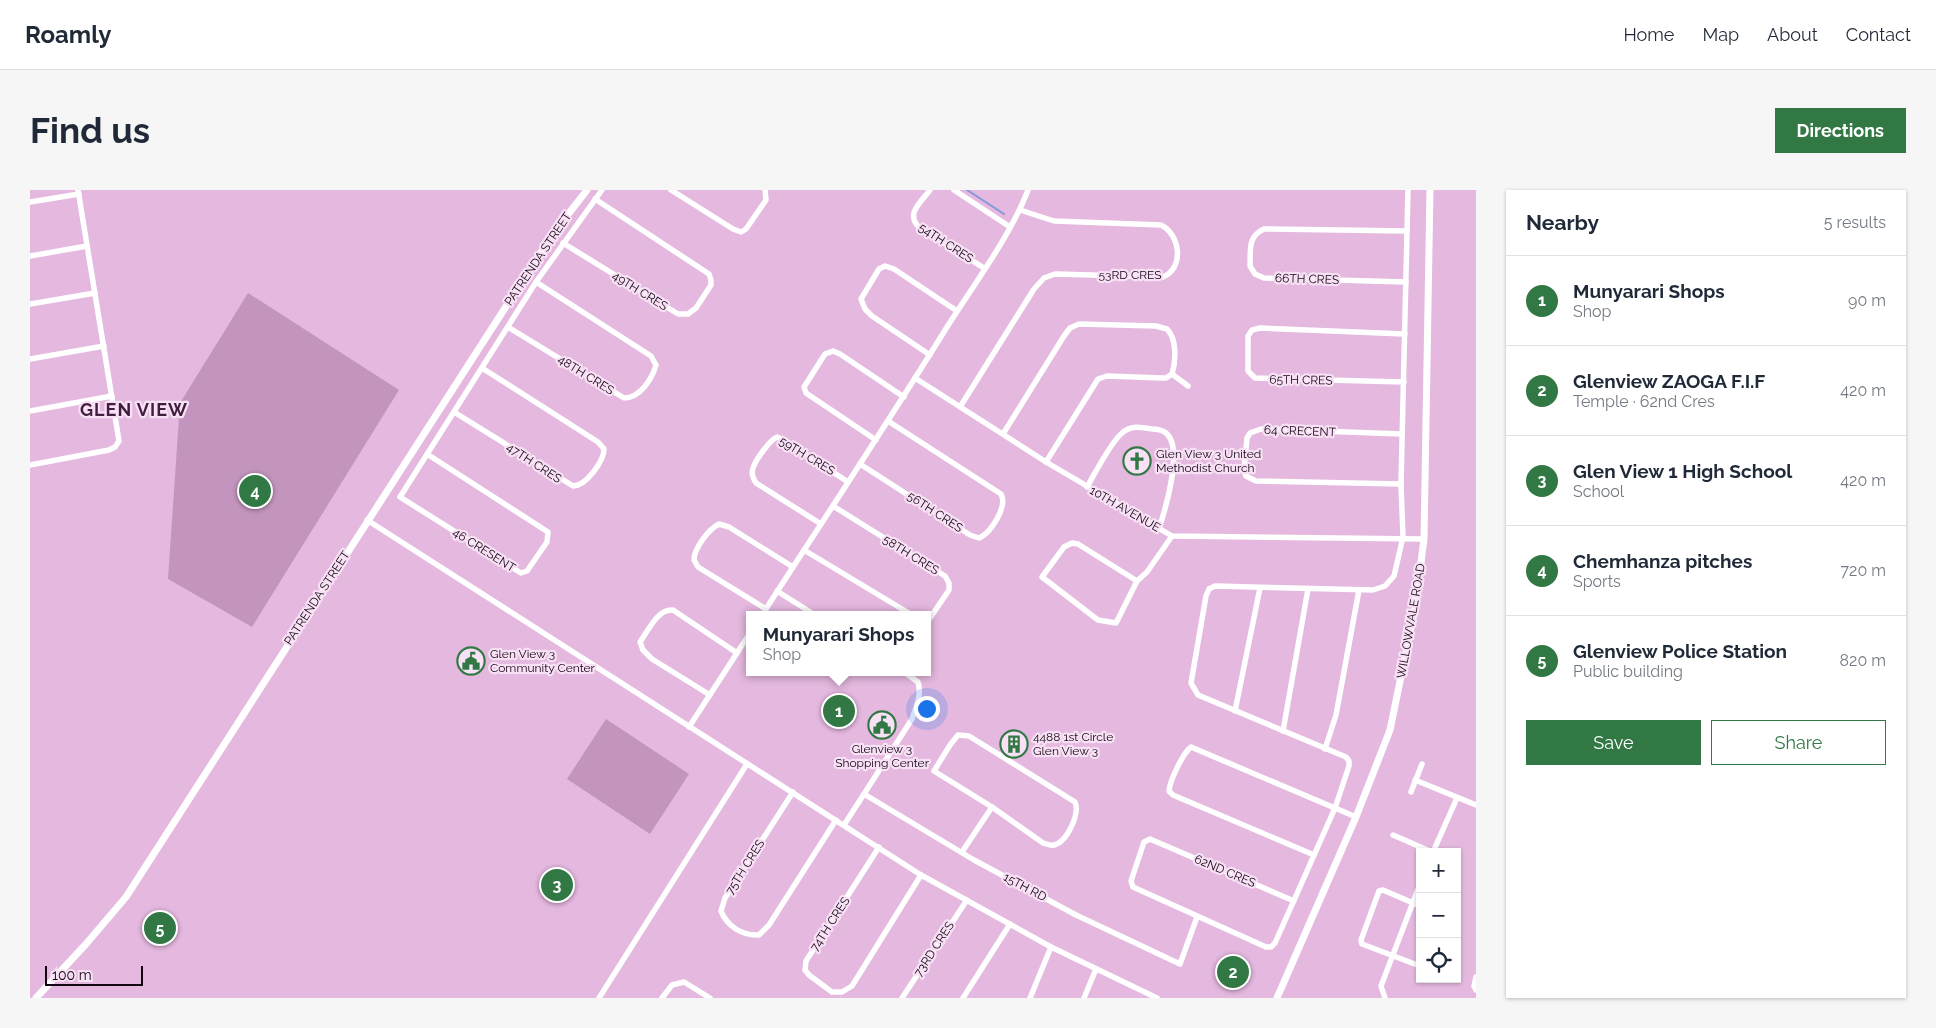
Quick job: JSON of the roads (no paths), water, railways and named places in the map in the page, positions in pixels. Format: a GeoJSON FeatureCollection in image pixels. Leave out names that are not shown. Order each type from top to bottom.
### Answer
{"type":"FeatureCollection","features":[{"type":"Feature","properties":{"kind":"street","name":"PATRENDA STREET"},"geometry":{"type":"LineString","coordinates":[[36,998],[86,944],[126,896],[552,235],[587,190]]}},
{"type":"Feature","properties":{"kind":"street"},"geometry":{"type":"LineString","coordinates":[[427,454],[536,282],[602,190]]}},
{"type":"Feature","properties":{"kind":"street"},"geometry":{"type":"LineString","coordinates":[[671,190],[740,232],[746,229],[766,200],[764,190]]}},
{"type":"Feature","properties":{"kind":"street","name":"54TH CRES"},"geometry":{"type":"LineString","coordinates":[[930,190],[914,211],[913,221],[921,229],[984,268]]}},
{"type":"Feature","properties":{"kind":"street"},"geometry":{"type":"LineString","coordinates":[[954,190],[1010,227]]}},
{"type":"Feature","properties":{"kind":"street"},"geometry":{"type":"LineString","coordinates":[[765,611],[904,397],[1010,227],[1020,210],[1028,190]]}},
{"type":"Feature","properties":{"kind":"street"},"geometry":{"type":"LineString","coordinates":[[1294,901],[1335,808],[1347,774],[1349,761],[1346,757],[1198,695],[1193,690],[1191,683],[1206,596],[1209,590],[1215,586],[1359,590],[1380,588],[1391,581],[1403,538],[1401,484],[1408,190]]}},
{"type":"Feature","properties":{"kind":"street","name":"WILLOWVALE ROAD"},"geometry":{"type":"LineString","coordinates":[[1278,998],[1356,817],[1390,730],[1415,608],[1424,539],[1430,190]]}},
{"type":"Feature","properties":{"kind":"street"},"geometry":{"type":"LineString","coordinates":[[30,202],[78,192],[119,435],[119,441],[115,447],[109,450],[30,465]]}},
{"type":"Feature","properties":{"kind":"street","name":"49TH CRES"},"geometry":{"type":"LineString","coordinates":[[563,243],[678,314],[688,314],[696,308],[711,285],[712,280],[708,274],[594,199]]}},
{"type":"Feature","properties":{"kind":"street","name":"53RD CRES"},"geometry":{"type":"LineString","coordinates":[[960,407],[1034,289],[1044,278],[1055,274],[1163,277],[1173,270],[1176,262],[1176,242],[1169,230],[1161,224],[1054,221],[1020,210]]}},
{"type":"Feature","properties":{"kind":"street","name":"66TH CRES"},"geometry":{"type":"LineString","coordinates":[[1406,282],[1264,278],[1255,274],[1250,266],[1252,240],[1256,233],[1264,228],[1407,231]]}},
{"type":"Feature","properties":{"kind":"street"},"geometry":{"type":"LineString","coordinates":[[30,256],[87,246]]}},
{"type":"Feature","properties":{"kind":"street"},"geometry":{"type":"LineString","coordinates":[[930,355],[872,316],[865,309],[861,299],[878,269],[885,266],[894,269],[957,312]]}},
{"type":"Feature","properties":{"kind":"street","name":"48TH CRES"},"geometry":{"type":"LineString","coordinates":[[508,327],[624,398],[634,397],[638,394],[654,372],[656,365],[651,356],[536,282]]}},
{"type":"Feature","properties":{"kind":"street"},"geometry":{"type":"LineString","coordinates":[[30,304],[95,293]]}},
{"type":"Feature","properties":{"kind":"street"},"geometry":{"type":"LineString","coordinates":[[1003,434],[1066,331],[1074,326],[1156,326],[1167,329],[1174,339],[1174,367],[1172,374],[1166,378],[1106,376],[1098,379],[1046,462]]}},
{"type":"Feature","properties":{"kind":"street","name":"65TH CRES"},"geometry":{"type":"LineString","coordinates":[[1404,382],[1255,378],[1248,371],[1248,336],[1252,330],[1260,328],[1405,334]]}},
{"type":"Feature","properties":{"kind":"street"},"geometry":{"type":"LineString","coordinates":[[30,359],[104,346]]}},
{"type":"Feature","properties":{"kind":"street"},"geometry":{"type":"LineString","coordinates":[[876,440],[809,397],[806,393],[804,387],[825,354],[833,351],[840,354],[904,397]]}},
{"type":"Feature","properties":{"kind":"street","name":"47TH CRES"},"geometry":{"type":"LineString","coordinates":[[454,412],[573,486],[581,485],[585,482],[603,456],[604,449],[598,442],[482,368]]}},
{"type":"Feature","properties":{"kind":"street"},"geometry":{"type":"LineString","coordinates":[[1172,374],[1188,386]]}},
{"type":"Feature","properties":{"kind":"street","name":"10TH AVENUE"},"geometry":{"type":"LineString","coordinates":[[915,378],[1046,462],[1172,536],[1424,539]]}},
{"type":"Feature","properties":{"kind":"street"},"geometry":{"type":"LineString","coordinates":[[30,411],[112,396]]}},
{"type":"Feature","properties":{"kind":"street","name":"56TH CRES"},"geometry":{"type":"LineString","coordinates":[[860,464],[970,535],[979,538],[985,535],[1003,508],[1004,499],[1000,494],[888,420]]}},
{"type":"Feature","properties":{"kind":"street"},"geometry":{"type":"LineString","coordinates":[[1087,487],[1122,433],[1141,427],[1166,433],[1172,443],[1174,473],[1159,529]]}},
{"type":"Feature","properties":{"kind":"street","name":"64 CRECENT"},"geometry":{"type":"LineString","coordinates":[[1401,484],[1256,481],[1246,476],[1244,471],[1247,438],[1250,433],[1261,429],[1402,434]]}},
{"type":"Feature","properties":{"kind":"street","name":"59TH CRES"},"geometry":{"type":"LineString","coordinates":[[821,524],[756,483],[752,477],[752,469],[771,439],[777,436],[848,482]]}},
{"type":"Feature","properties":{"kind":"street","name":"46 CRESENT"},"geometry":{"type":"LineString","coordinates":[[427,454],[545,529],[548,536],[547,542],[527,571],[521,573],[400,497],[427,454]]}},
{"type":"Feature","properties":{"kind":"street","name":"58TH CRES"},"geometry":{"type":"LineString","coordinates":[[833,506],[945,576],[949,583],[949,590],[931,617]]}},
{"type":"Feature","properties":{"kind":"street"},"geometry":{"type":"LineString","coordinates":[[367,520],[922,875],[1051,947],[1158,998]]}},
{"type":"Feature","properties":{"kind":"street"},"geometry":{"type":"LineString","coordinates":[[763,611],[698,567],[694,560],[694,554],[711,528],[719,524],[729,527],[793,567]]}},
{"type":"Feature","properties":{"kind":"street"},"geometry":{"type":"LineString","coordinates":[[1137,581],[1078,544],[1072,543],[1064,547],[1042,577],[1098,620],[1116,623],[1137,581],[1147,572],[1172,536]]}},
{"type":"Feature","properties":{"kind":"street"},"geometry":{"type":"LineString","coordinates":[[804,550],[905,611]]}},
{"type":"Feature","properties":{"kind":"street"},"geometry":{"type":"LineString","coordinates":[[1235,712],[1260,588]]}},
{"type":"Feature","properties":{"kind":"street"},"geometry":{"type":"LineString","coordinates":[[1283,731],[1308,589]]}},
{"type":"Feature","properties":{"kind":"street"},"geometry":{"type":"LineString","coordinates":[[1325,749],[1336,716],[1359,590]]}},
{"type":"Feature","properties":{"kind":"street"},"geometry":{"type":"LineString","coordinates":[[777,591],[809,611]]}},
{"type":"Feature","properties":{"kind":"street"},"geometry":{"type":"LineString","coordinates":[[710,695],[652,659],[643,650],[640,642],[662,612],[673,610],[737,653]]}},
{"type":"Feature","properties":{"kind":"street"},"geometry":{"type":"LineString","coordinates":[[689,727],[746,639]]}},
{"type":"Feature","properties":{"kind":"street"},"geometry":{"type":"LineString","coordinates":[[844,825],[912,719],[920,690],[918,682],[910,676]]}},
{"type":"Feature","properties":{"kind":"street"},"geometry":{"type":"LineString","coordinates":[[958,735],[969,736],[1070,797],[1078,808],[1075,819],[1062,841],[1056,845],[1050,845],[1043,843],[992,807],[934,771],[958,735]]}},
{"type":"Feature","properties":{"kind":"street"},"geometry":{"type":"LineString","coordinates":[[1314,855],[1177,797],[1169,791],[1170,784],[1186,751],[1191,747],[1356,817]]}},
{"type":"Feature","properties":{"kind":"street"},"geometry":{"type":"LineString","coordinates":[[599,998],[747,764]]}},
{"type":"Feature","properties":{"kind":"street"},"geometry":{"type":"LineString","coordinates":[[1410,792],[1422,764]]}},
{"type":"Feature","properties":{"kind":"street"},"geometry":{"type":"LineString","coordinates":[[1415,780],[1476,805]]}},
{"type":"Feature","properties":{"kind":"street","name":"75TH CRES"},"geometry":{"type":"LineString","coordinates":[[793,792],[725,898],[720,911],[725,921],[747,936],[758,935],[769,925],[836,820]]}},
{"type":"Feature","properties":{"kind":"street","name":"15TH RD"},"geometry":{"type":"LineString","coordinates":[[864,794],[1076,916],[1180,964],[1197,917]]}},
{"type":"Feature","properties":{"kind":"street"},"geometry":{"type":"LineString","coordinates":[[1434,848],[1457,798]]}},
{"type":"Feature","properties":{"kind":"street"},"geometry":{"type":"LineString","coordinates":[[962,852],[992,807]]}},
{"type":"Feature","properties":{"kind":"street"},"geometry":{"type":"LineString","coordinates":[[1393,835],[1423,848]]}},
{"type":"Feature","properties":{"kind":"street","name":"62ND CRES"},"geometry":{"type":"LineString","coordinates":[[1150,839],[1294,901],[1271,948],[1197,917],[1132,886],[1131,879],[1144,842],[1150,839]]}},
{"type":"Feature","properties":{"kind":"street","name":"74TH CRES"},"geometry":{"type":"LineString","coordinates":[[879,847],[806,961],[805,970],[808,975],[832,992],[842,992],[852,986],[922,875]]}},
{"type":"Feature","properties":{"kind":"street"},"geometry":{"type":"LineString","coordinates":[[1416,906],[1411,905],[1383,890],[1379,891],[1361,942],[1391,956],[1416,965]]}},
{"type":"Feature","properties":{"kind":"street"},"geometry":{"type":"LineString","coordinates":[[1385,998],[1381,986],[1416,893]]}},
{"type":"Feature","properties":{"kind":"street","name":"73RD CRES"},"geometry":{"type":"LineString","coordinates":[[902,998],[967,900]]}},
{"type":"Feature","properties":{"kind":"street"},"geometry":{"type":"LineString","coordinates":[[963,998],[1010,924]]}},
{"type":"Feature","properties":{"kind":"street"},"geometry":{"type":"LineString","coordinates":[[1030,998],[1051,947]]}},
{"type":"Feature","properties":{"kind":"street"},"geometry":{"type":"LineString","coordinates":[[1084,998],[1096,969]]}},
{"type":"Feature","properties":{"kind":"street"},"geometry":{"type":"LineString","coordinates":[[1476,977],[1474,986],[1476,990]]}},
{"type":"Feature","properties":{"kind":"street"},"geometry":{"type":"LineString","coordinates":[[662,998],[672,985],[684,982],[710,998]]}},
{"type":"Feature","properties":{"kind":"street"},"geometry":{"type":"LineString","coordinates":[[1140,998],[1142,991]]}},
{"type":"Feature","properties":{"kind":"waterway"},"geometry":{"type":"LineString","coordinates":[[967,190],[1004,214]]}},
{"type":"Feature","properties":{"kind":"place","name":"Glen View 3 United Methodist Church"},"geometry":{"type":"Point","coordinates":[1137,461]}},
{"type":"Feature","properties":{"kind":"place","name":"Chemhanza pitches"},"geometry":{"type":"Point","coordinates":[255,491]}},
{"type":"Feature","properties":{"kind":"place","name":"Glen View 3 Community Center"},"geometry":{"type":"Point","coordinates":[471,661]}},
{"type":"Feature","properties":{"kind":"place","name":"Munyarari Shops"},"geometry":{"type":"Point","coordinates":[839,711]}},
{"type":"Feature","properties":{"kind":"place","name":"Glenview 3 Shopping Center"},"geometry":{"type":"Point","coordinates":[882,725]}},
{"type":"Feature","properties":{"kind":"place","name":"4488 1st Circle Glen View 3"},"geometry":{"type":"Point","coordinates":[1014,744]}},
{"type":"Feature","properties":{"kind":"place","name":"Glen View 1 High School"},"geometry":{"type":"Point","coordinates":[557,885]}},
{"type":"Feature","properties":{"kind":"place","name":"Glenview Police Station"},"geometry":{"type":"Point","coordinates":[160,928]}},
{"type":"Feature","properties":{"kind":"place","name":"Glenview ZAOGA F.I.F"},"geometry":{"type":"Point","coordinates":[1233,972]}},
{"type":"Feature","properties":{"kind":"district","name":"GLEN VIEW"},"geometry":{"type":"Point","coordinates":[134,409]}}]}
